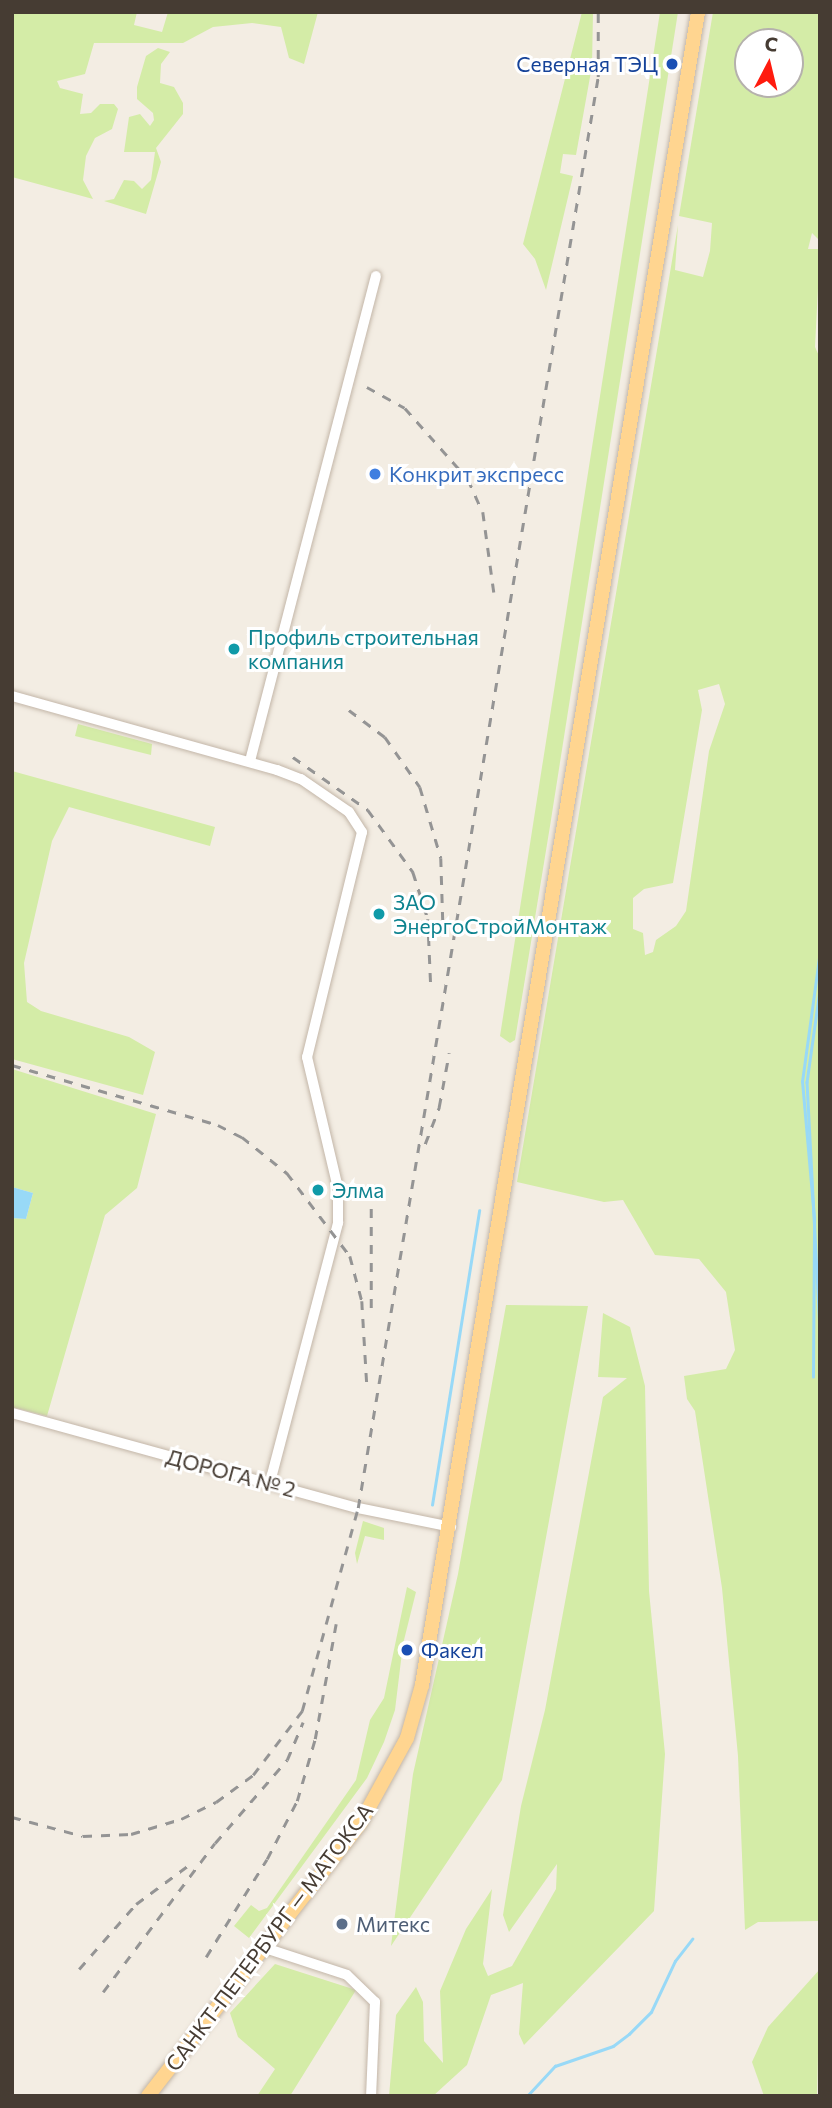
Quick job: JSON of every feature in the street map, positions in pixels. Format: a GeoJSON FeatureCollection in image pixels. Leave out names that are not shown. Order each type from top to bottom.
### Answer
{"type":"FeatureCollection","features":[{"type":"Feature","properties":{"kind":"main road","name":"САНКТ-ПЕТЕРБУРГ — МАТОКСА"},"geometry":{"type":"LineString","coordinates":[[148,2096],[361,1822],[407,1738],[424,1676],[451,1527],[698,12]]}},
{"type":"Feature","properties":{"kind":"street"},"geometry":{"type":"LineString","coordinates":[[250,761],[376,276]]}},
{"type":"Feature","properties":{"kind":"street"},"geometry":{"type":"LineString","coordinates":[[12,696],[250,761],[300,779],[349,812],[362,832],[307,1056],[338,1188],[338,1223],[270,1483]]}},
{"type":"Feature","properties":{"kind":"street","name":"ДОРОГА № 2"},"geometry":{"type":"LineString","coordinates":[[12,1413],[270,1483],[451,1527]]}},
{"type":"Feature","properties":{"kind":"street"},"geometry":{"type":"LineString","coordinates":[[265,1948],[347,1975],[375,2002],[371,2096]]}},
{"type":"Feature","properties":{"kind":"green space"},"geometry":{"type":"Polygon","coordinates":[[[12,12],[137,12],[134,25],[162,32],[168,12],[318,12],[304,64],[289,58],[281,27],[252,23],[213,27],[183,43],[94,43],[85,74],[57,81],[60,88],[83,94],[80,114],[91,113],[100,104],[114,104],[118,109],[112,129],[95,138],[86,156],[83,180],[93,199],[12,177],[12,12]]]}},
{"type":"Feature","properties":{"kind":"green space"},"geometry":{"type":"Polygon","coordinates":[[[582,12],[593,12],[592,66],[576,155],[563,154],[560,173],[573,176],[546,290],[535,259],[523,244],[582,12]]]}},
{"type":"Feature","properties":{"kind":"green space"},"geometry":{"type":"Polygon","coordinates":[[[660,12],[678,12],[550,826],[515,1040],[510,1043],[500,1036],[660,12]]]}},
{"type":"Feature","properties":{"kind":"green space"},"geometry":{"type":"Polygon","coordinates":[[[713,12],[820,12],[820,241],[812,233],[808,249],[820,249],[815,347],[820,358],[820,1921],[758,1922],[745,1930],[738,1756],[722,1588],[695,1411],[687,1399],[684,1376],[726,1369],[735,1350],[726,1292],[699,1259],[655,1255],[623,1200],[604,1202],[517,1182],[678,225],[675,270],[703,277],[710,251],[712,223],[679,216],[713,12]],[[719,684],[698,690],[702,710],[673,883],[644,889],[633,898],[633,929],[643,933],[645,955],[653,952],[656,940],[676,926],[686,911],[709,751],[725,704],[719,684]]]}},
{"type":"Feature","properties":{"kind":"green space"},"geometry":{"type":"Polygon","coordinates":[[[158,48],[170,52],[161,64],[160,83],[174,87],[183,103],[183,114],[156,148],[161,162],[146,214],[104,201],[114,199],[124,180],[134,181],[142,189],[151,180],[155,152],[124,152],[129,117],[140,114],[150,126],[154,120],[153,113],[137,99],[137,87],[146,56],[158,48]]]}},
{"type":"Feature","properties":{"kind":"green space"},"geometry":{"type":"Polygon","coordinates":[[[78,724],[152,744],[151,755],[75,736],[78,724]]]}},
{"type":"Feature","properties":{"kind":"green space"},"geometry":{"type":"Polygon","coordinates":[[[12,771],[215,827],[210,846],[69,807],[52,841],[24,963],[27,1002],[41,1011],[129,1037],[155,1052],[143,1095],[12,1059],[12,771]]]}},
{"type":"Feature","properties":{"kind":"green space"},"geometry":{"type":"Polygon","coordinates":[[[12,1069],[156,1114],[137,1188],[105,1215],[47,1416],[12,1407],[12,1218],[26,1219],[33,1193],[12,1187],[12,1069]]]}},
{"type":"Feature","properties":{"kind":"green space"},"geometry":{"type":"Polygon","coordinates":[[[506,1305],[588,1306],[502,1780],[391,1946],[413,1774],[458,1574],[506,1305]]]}},
{"type":"Feature","properties":{"kind":"green space"},"geometry":{"type":"Polygon","coordinates":[[[603,1313],[630,1327],[645,1386],[649,1591],[665,1754],[654,1911],[524,2045],[519,2034],[523,1983],[491,1995],[467,2065],[433,2096],[389,2096],[396,2015],[416,1987],[423,2002],[424,2041],[443,2063],[440,1991],[466,1929],[492,1889],[483,1964],[488,1976],[512,1966],[556,1889],[557,1864],[509,1932],[503,1915],[521,1806],[545,1710],[603,1397],[627,1378],[598,1377],[603,1313]]]}},
{"type":"Feature","properties":{"kind":"green space"},"geometry":{"type":"Polygon","coordinates":[[[363,1521],[384,1528],[384,1540],[365,1536],[357,1564],[355,1553],[363,1521]]]}},
{"type":"Feature","properties":{"kind":"green space"},"geometry":{"type":"Polygon","coordinates":[[[407,1587],[416,1592],[403,1644],[395,1710],[384,1742],[367,1778],[249,1938],[234,1926],[251,1905],[259,1911],[267,1908],[356,1780],[370,1720],[384,1698],[407,1587]]]}},
{"type":"Feature","properties":{"kind":"green space"},"geometry":{"type":"Polygon","coordinates":[[[275,1964],[356,1990],[290,2096],[257,2096],[275,2069],[238,2037],[230,2013],[275,1964]]]}},
{"type":"Feature","properties":{"kind":"green space"},"geometry":{"type":"Polygon","coordinates":[[[820,1969],[817,2096],[764,2096],[752,2062],[768,2027],[820,1969]]]}},
{"type":"Feature","properties":{"kind":"water"},"geometry":{"type":"Polygon","coordinates":[[[12,1187],[33,1193],[26,1219],[12,1218],[12,1187]]]}},
{"type":"Feature","properties":{"kind":"waterway"},"geometry":{"type":"LineString","coordinates":[[813,1377],[814,1218],[802,1082],[820,950]]}},
{"type":"Feature","properties":{"kind":"waterway"},"geometry":{"type":"LineString","coordinates":[[820,990],[807,1082],[820,1329]]}},
{"type":"Feature","properties":{"kind":"waterway"},"geometry":{"type":"LineString","coordinates":[[432,1505],[479,1211]]}},
{"type":"Feature","properties":{"kind":"waterway"},"geometry":{"type":"LineString","coordinates":[[527,2096],[555,2066],[613,2046],[629,2034],[651,2012],[675,1961],[692,1939]]}},
{"type":"Feature","properties":{"kind":"railway"},"geometry":{"type":"LineString","coordinates":[[12,1817],[83,1836],[131,1834],[181,1819],[216,1802],[253,1775],[302,1711],[358,1508],[598,77],[598,12]]}},
{"type":"Feature","properties":{"kind":"railway"},"geometry":{"type":"LineString","coordinates":[[367,387],[405,408],[468,479],[483,512],[495,600]]}},
{"type":"Feature","properties":{"kind":"railway"},"geometry":{"type":"LineString","coordinates":[[349,710],[385,737],[420,787],[441,858],[443,920]]}},
{"type":"Feature","properties":{"kind":"railway"},"geometry":{"type":"LineString","coordinates":[[293,757],[368,810],[413,872],[428,919],[431,987]]}},
{"type":"Feature","properties":{"kind":"railway"},"geometry":{"type":"LineString","coordinates":[[425,1144],[439,1107],[449,1053]]}},
{"type":"Feature","properties":{"kind":"railway"},"geometry":{"type":"LineString","coordinates":[[12,1065],[218,1125],[242,1137],[287,1173],[350,1256],[362,1301],[367,1384]]}},
{"type":"Feature","properties":{"kind":"railway"},"geometry":{"type":"LineString","coordinates":[[371,1182],[371,1308]]}},
{"type":"Feature","properties":{"kind":"railway"},"geometry":{"type":"LineString","coordinates":[[206,1957],[267,1859],[297,1801],[315,1739],[336,1624]]}},
{"type":"Feature","properties":{"kind":"railway"},"geometry":{"type":"LineString","coordinates":[[103,1992],[215,1843],[287,1760],[303,1722]]}},
{"type":"Feature","properties":{"kind":"railway"},"geometry":{"type":"LineString","coordinates":[[79,1969],[136,1904],[193,1862]]}},
{"type":"Feature","properties":{"kind":"place","name":"Северная ТЭЦ"},"geometry":{"type":"Point","coordinates":[672,64]}},
{"type":"Feature","properties":{"kind":"place","name":"Конкрит экспресс"},"geometry":{"type":"Point","coordinates":[375,474]}},
{"type":"Feature","properties":{"kind":"place","name":"Профиль строительная компания"},"geometry":{"type":"Point","coordinates":[234,649]}},
{"type":"Feature","properties":{"kind":"place","name":"ЗАО ЭнергоСтройМонтаж"},"geometry":{"type":"Point","coordinates":[379,914]}},
{"type":"Feature","properties":{"kind":"place","name":"Элма"},"geometry":{"type":"Point","coordinates":[318,1190]}},
{"type":"Feature","properties":{"kind":"place","name":"Факел"},"geometry":{"type":"Point","coordinates":[407,1650]}},
{"type":"Feature","properties":{"kind":"place","name":"Митекс"},"geometry":{"type":"Point","coordinates":[342,1924]}}]}
